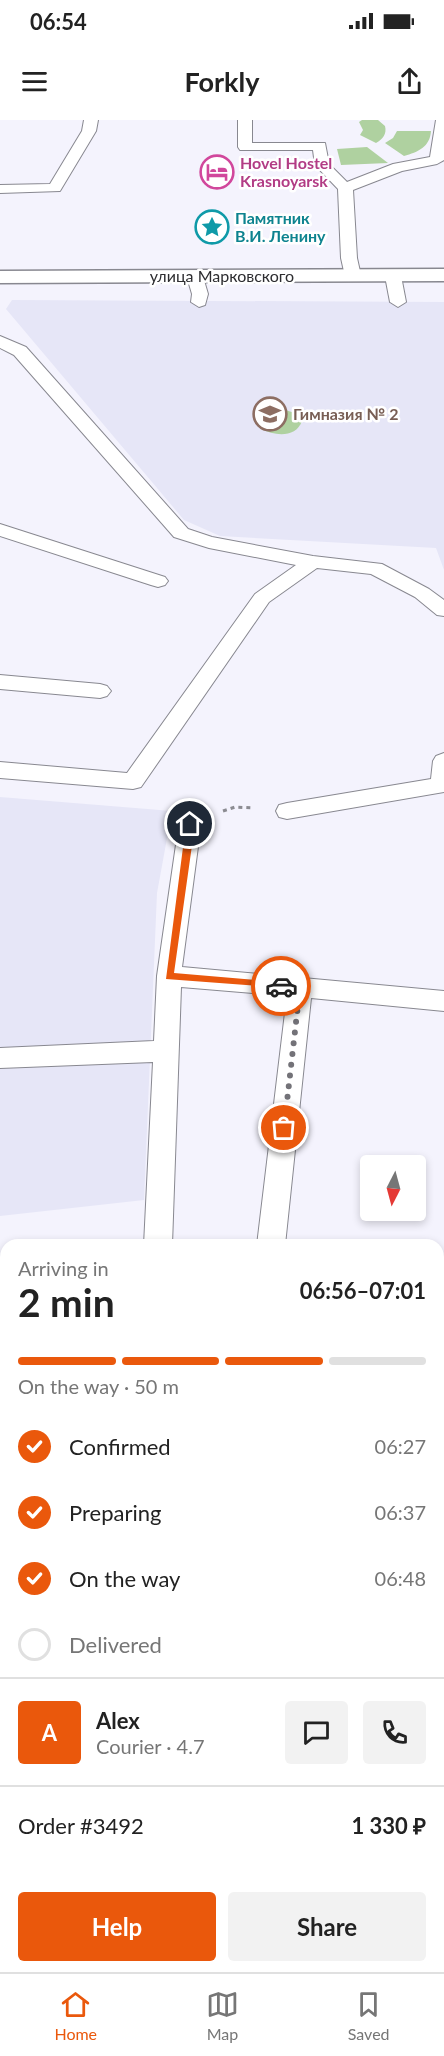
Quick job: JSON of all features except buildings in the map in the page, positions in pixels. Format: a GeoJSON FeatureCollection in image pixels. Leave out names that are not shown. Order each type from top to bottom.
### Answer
{"type":"FeatureCollection","features":[{"type":"Feature","properties":{"kind":"street","name":"улица Марковского"},"geometry":{"type":"LineString","coordinates":[[0,277],[444,275]]}},
{"type":"Feature","properties":{"kind":"lane"},"geometry":{"type":"LineString","coordinates":[[0,189],[55,188],[89,131],[91,120]]}},
{"type":"Feature","properties":{"kind":"lane"},"geometry":{"type":"LineString","coordinates":[[245,120],[245,147],[320,146],[322,165],[345,188],[349,258],[353,276]]}},
{"type":"Feature","properties":{"kind":"lane"},"geometry":{"type":"LineString","coordinates":[[345,188],[398,167],[437,160],[443,120]]}},
{"type":"Feature","properties":{"kind":"lane"},"geometry":{"type":"LineString","coordinates":[[393,276],[398,302]]}},
{"type":"Feature","properties":{"kind":"lane"},"geometry":{"type":"LineString","coordinates":[[195,277],[200,294],[199,302]]}},
{"type":"Feature","properties":{"kind":"lane"},"geometry":{"type":"LineString","coordinates":[[0,341],[20,351],[182,533],[209,542],[313,562],[375,568],[422,593],[444,610]]}},
{"type":"Feature","properties":{"kind":"lane"},"geometry":{"type":"LineString","coordinates":[[0,530],[158,581]]}},
{"type":"Feature","properties":{"kind":"lane"},"geometry":{"type":"LineString","coordinates":[[0,770],[133,781],[262,598],[313,562]]}},
{"type":"Feature","properties":{"kind":"lane"},"geometry":{"type":"LineString","coordinates":[[0,682],[100,691]]}},
{"type":"Feature","properties":{"kind":"lane"},"geometry":{"type":"LineString","coordinates":[[287,811],[441,785],[444,761]]}},
{"type":"Feature","properties":{"kind":"lane"},"geometry":{"type":"LineString","coordinates":[[158,1239],[169,976],[190,824]]}},
{"type":"Feature","properties":{"kind":"lane"},"geometry":{"type":"LineString","coordinates":[[169,976],[444,1001]]}},
{"type":"Feature","properties":{"kind":"lane"},"geometry":{"type":"LineString","coordinates":[[272,1239],[300,987]]}},
{"type":"Feature","properties":{"kind":"lane"},"geometry":{"type":"LineString","coordinates":[[0,1058],[165,1051]]}},
{"type":"Feature","properties":{"kind":"path"},"geometry":{"type":"LineString","coordinates":[[190,824],[235,807],[287,811]]}},
{"type":"Feature","properties":{"kind":"shaded area","name":"Гимназия № 2"},"geometry":{"type":"Polygon","coordinates":[[[12,300],[444,302],[444,570],[436,548],[220,536],[184,520],[6,309],[12,300]]]}},
{"type":"Feature","properties":{"kind":"shaded area"},"geometry":{"type":"Polygon","coordinates":[[[0,797],[172,811],[157,893],[144,1200],[0,1216],[0,797]]]}},
{"type":"Feature","properties":{"kind":"green space"},"geometry":{"type":"Polygon","coordinates":[[[378,120],[385,126],[385,134],[376,143],[360,135],[363,130],[359,122],[378,120]]]}},
{"type":"Feature","properties":{"kind":"green space"},"geometry":{"type":"Polygon","coordinates":[[[397,131],[431,131],[426,145],[404,156],[385,143],[393,138],[397,131]]]}},
{"type":"Feature","properties":{"kind":"green space"},"geometry":{"type":"Polygon","coordinates":[[[367,147],[388,163],[341,165],[337,149],[367,147]]]}},
{"type":"Feature","properties":{"kind":"green space"},"geometry":{"type":"Polygon","coordinates":[[[279,408],[298,414],[302,421],[299,427],[284,434],[261,429],[256,422],[260,414],[279,408]]]}},
{"type":"Feature","properties":{"kind":"way so far"},"geometry":{"type":"LineString","coordinates":[[281,986],[300,987],[284,1128]]}},
{"type":"Feature","properties":{"kind":"place","name":"Hovel Hostel Krasnoyarsk"},"geometry":{"type":"Point","coordinates":[217,172]}},
{"type":"Feature","properties":{"kind":"place","name":"Памятник В.И. Ленину"},"geometry":{"type":"Point","coordinates":[212,227]}},
{"type":"Feature","properties":{"kind":"place","name":"Гимназия № 2"},"geometry":{"type":"Point","coordinates":[270,414]}},
{"type":"Feature","properties":{"kind":"route"},"geometry":{"type":"LineString","coordinates":[[190,824],[169,976],[281,986]]}}]}
